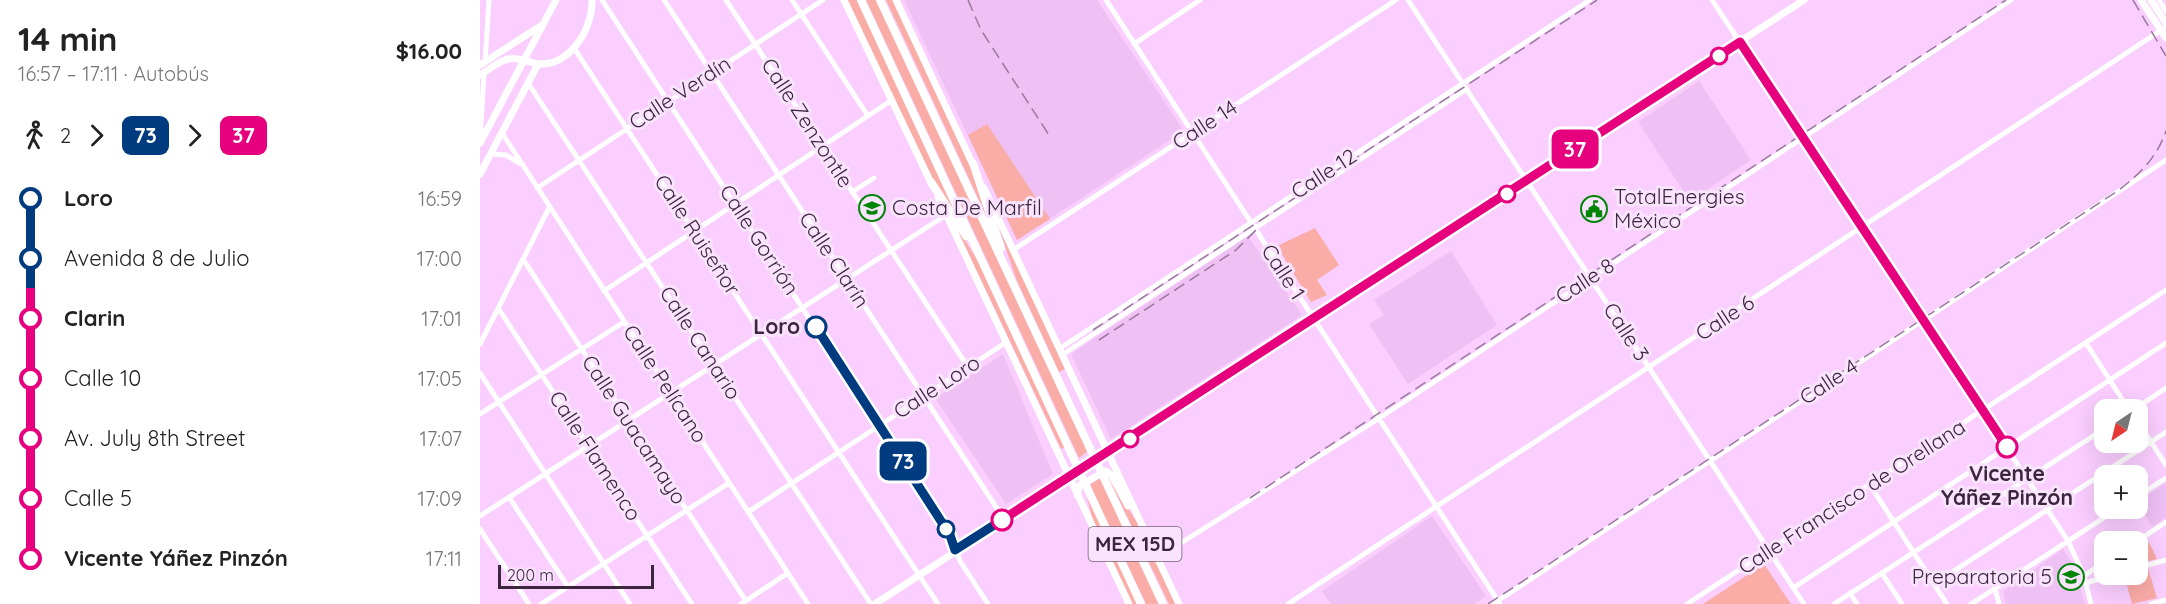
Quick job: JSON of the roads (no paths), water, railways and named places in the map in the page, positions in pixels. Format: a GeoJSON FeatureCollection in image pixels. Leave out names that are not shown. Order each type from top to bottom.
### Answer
{"type":"FeatureCollection","features":[{"type":"Feature","properties":{"kind":"highway","name":"MEX 15D"},"geometry":{"type":"LineString","coordinates":[[861,0],[1141,604]]}},
{"type":"Feature","properties":{"kind":"highway","name":"MEX 15D"},"geometry":{"type":"LineString","coordinates":[[880,0],[1163,604]]}},
{"type":"Feature","properties":{"kind":"highway"},"geometry":{"type":"LineString","coordinates":[[973,164],[1013,284]]}},
{"type":"Feature","properties":{"kind":"highway"},"geometry":{"type":"LineString","coordinates":[[931,182],[981,261]]}},
{"type":"Feature","properties":{"kind":"main road"},"geometry":{"type":"LineString","coordinates":[[480,143],[526,61],[556,0]]}},
{"type":"Feature","properties":{"kind":"main road"},"geometry":{"type":"LineString","coordinates":[[482,74],[507,59],[538,64],[558,60],[574,48],[588,26],[592,0]]}},
{"type":"Feature","properties":{"kind":"main road"},"geometry":{"type":"LineString","coordinates":[[844,0],[1129,604]]}},
{"type":"Feature","properties":{"kind":"main road"},"geometry":{"type":"LineString","coordinates":[[896,0],[1179,604]]}},
{"type":"Feature","properties":{"kind":"main road"},"geometry":{"type":"LineString","coordinates":[[873,604],[1315,320],[1804,0]]}},
{"type":"Feature","properties":{"kind":"main road"},"geometry":{"type":"LineString","coordinates":[[2141,0],[2164,26]]}},
{"type":"Feature","properties":{"kind":"main road"},"geometry":{"type":"LineString","coordinates":[[2151,0],[2164,26],[2166,38]]}},
{"type":"Feature","properties":{"kind":"main road"},"geometry":{"type":"LineString","coordinates":[[482,63],[542,25]]}},
{"type":"Feature","properties":{"kind":"main road"},"geometry":{"type":"LineString","coordinates":[[480,174],[538,64]]}},
{"type":"Feature","properties":{"kind":"main road"},"geometry":{"type":"LineString","coordinates":[[1077,498],[1080,485],[1102,471],[1109,473],[1146,533]]}},
{"type":"Feature","properties":{"kind":"street"},"geometry":{"type":"LineString","coordinates":[[482,63],[489,0]]}},
{"type":"Feature","properties":{"kind":"street","name":"Calle Gorrión"},"geometry":{"type":"LineString","coordinates":[[602,0],[880,425],[950,535],[955,550],[988,604]]}},
{"type":"Feature","properties":{"kind":"street","name":"Calle Clarín"},"geometry":{"type":"LineString","coordinates":[[664,0],[1004,519]]}},
{"type":"Feature","properties":{"kind":"street","name":"Calle Zenzontle"},"geometry":{"type":"LineString","coordinates":[[726,0],[968,367]]}},
{"type":"Feature","properties":{"kind":"street"},"geometry":{"type":"LineString","coordinates":[[792,0],[868,116]]}},
{"type":"Feature","properties":{"kind":"street","name":"Calle Verdín"},"geometry":{"type":"LineString","coordinates":[[537,188],[823,0]]}},
{"type":"Feature","properties":{"kind":"street","name":"Calle 1"},"geometry":{"type":"LineString","coordinates":[[1106,0],[1497,603]]}},
{"type":"Feature","properties":{"kind":"street"},"geometry":{"type":"LineString","coordinates":[[1134,44],[1200,0]]}},
{"type":"Feature","properties":{"kind":"street","name":"Calle 14"},"geometry":{"type":"LineString","coordinates":[[1013,250],[1396,0]]}},
{"type":"Feature","properties":{"kind":"street","name":"Calle 3"},"geometry":{"type":"LineString","coordinates":[[1408,0],[1804,604]]}},
{"type":"Feature","properties":{"kind":"street","name":"Calle 12"},"geometry":{"type":"LineString","coordinates":[[1061,352],[1251,222],[1590,0]]}},
{"type":"Feature","properties":{"kind":"street"},"geometry":{"type":"LineString","coordinates":[[1712,0],[2068,541],[2084,576],[2091,604]]}},
{"type":"Feature","properties":{"kind":"street","name":"Calle 8"},"geometry":{"type":"LineString","coordinates":[[1157,558],[1378,419],[2011,0]]}},
{"type":"Feature","properties":{"kind":"street"},"geometry":{"type":"LineString","coordinates":[[2159,0],[2166,10]]}},
{"type":"Feature","properties":{"kind":"street","name":"Calle 6"},"geometry":{"type":"LineString","coordinates":[[1288,604],[1863,229],[2164,26]]}},
{"type":"Feature","properties":{"kind":"street","name":"Calle Ruiseñor"},"geometry":{"type":"LineString","coordinates":[[574,48],[938,604]]}},
{"type":"Feature","properties":{"kind":"street"},"geometry":{"type":"LineString","coordinates":[[480,143],[482,74]]}},
{"type":"Feature","properties":{"kind":"street","name":"Calle Canario"},"geometry":{"type":"LineString","coordinates":[[528,83],[873,604]]}},
{"type":"Feature","properties":{"kind":"street","name":"Calle 12"},"geometry":{"type":"LineString","coordinates":[[1061,352],[1467,89]]}},
{"type":"Feature","properties":{"kind":"street"},"geometry":{"type":"LineString","coordinates":[[604,291],[892,100]]}},
{"type":"Feature","properties":{"kind":"street","name":"Calle Pelícano"},"geometry":{"type":"LineString","coordinates":[[502,133],[808,604]]}},
{"type":"Feature","properties":{"kind":"street"},"geometry":{"type":"LineString","coordinates":[[490,154],[506,155],[521,164]]}},
{"type":"Feature","properties":{"kind":"street","name":"Calle 4"},"geometry":{"type":"LineString","coordinates":[[1497,603],[2166,160]]}},
{"type":"Feature","properties":{"kind":"street"},"geometry":{"type":"LineString","coordinates":[[852,192],[874,178]]}},
{"type":"Feature","properties":{"kind":"street"},"geometry":{"type":"LineString","coordinates":[[480,344],[549,208]]}},
{"type":"Feature","properties":{"kind":"street"},"geometry":{"type":"LineString","coordinates":[[480,516],[946,215]]}},
{"type":"Feature","properties":{"kind":"street","name":"Calle Guacamayo"},"geometry":{"type":"LineString","coordinates":[[523,259],[687,510],[743,602]]}},
{"type":"Feature","properties":{"kind":"street","name":"Calle Francisco de Orellana"},"geometry":{"type":"LineString","coordinates":[[1688,604],[2166,290]]}},
{"type":"Feature","properties":{"kind":"street","name":"Calle Flamenco"},"geometry":{"type":"LineString","coordinates":[[498,308],[692,604]]}},
{"type":"Feature","properties":{"kind":"street"},"geometry":{"type":"LineString","coordinates":[[480,414],[624,322]]}},
{"type":"Feature","properties":{"kind":"street","name":"Calle Loro"},"geometry":{"type":"LineString","coordinates":[[748,512],[1005,343]]}},
{"type":"Feature","properties":{"kind":"street"},"geometry":{"type":"LineString","coordinates":[[2086,343],[2123,399]]}},
{"type":"Feature","properties":{"kind":"street"},"geometry":{"type":"LineString","coordinates":[[1793,588],[2166,343]]}},
{"type":"Feature","properties":{"kind":"street"},"geometry":{"type":"LineString","coordinates":[[480,373],[630,604]]}},
{"type":"Feature","properties":{"kind":"street"},"geometry":{"type":"LineString","coordinates":[[2148,399],[2166,388]]}},
{"type":"Feature","properties":{"kind":"street"},"geometry":{"type":"LineString","coordinates":[[1934,584],[2166,432]]}},
{"type":"Feature","properties":{"kind":"street"},"geometry":{"type":"LineString","coordinates":[[1834,604],[2094,436]]}},
{"type":"Feature","properties":{"kind":"street"},"geometry":{"type":"LineString","coordinates":[[2148,437],[2166,465]]}},
{"type":"Feature","properties":{"kind":"street"},"geometry":{"type":"LineString","coordinates":[[2148,490],[2166,478]]}},
{"type":"Feature","properties":{"kind":"street"},"geometry":{"type":"LineString","coordinates":[[541,604],[729,483]]}},
{"type":"Feature","properties":{"kind":"street"},"geometry":{"type":"LineString","coordinates":[[1870,485],[1947,604]]}},
{"type":"Feature","properties":{"kind":"street"},"geometry":{"type":"LineString","coordinates":[[509,497],[568,587]]}},
{"type":"Feature","properties":{"kind":"street"},"geometry":{"type":"LineString","coordinates":[[1971,604],[2102,519]]}},
{"type":"Feature","properties":{"kind":"street"},"geometry":{"type":"LineString","coordinates":[[2148,534],[2166,522]]}},
{"type":"Feature","properties":{"kind":"street"},"geometry":{"type":"LineString","coordinates":[[480,530],[529,604]]}},
{"type":"Feature","properties":{"kind":"street"},"geometry":{"type":"LineString","coordinates":[[2148,565],[2166,560]]}},
{"type":"Feature","properties":{"kind":"street"},"geometry":{"type":"LineString","coordinates":[[2084,576],[2094,569]]}},
{"type":"Feature","properties":{"kind":"street"},"geometry":{"type":"LineString","coordinates":[[743,602],[788,573]]}},
{"type":"Feature","properties":{"kind":"street"},"geometry":{"type":"LineString","coordinates":[[1882,573],[1902,604]]}},
{"type":"Feature","properties":{"kind":"street"},"geometry":{"type":"LineString","coordinates":[[2086,583],[2094,581]]}},
{"type":"Feature","properties":{"kind":"street"},"geometry":{"type":"LineString","coordinates":[[1995,588],[1999,604]]}},
{"type":"Feature","properties":{"kind":"street"},"geometry":{"type":"LineString","coordinates":[[1850,593],[1857,604]]}},
{"type":"Feature","properties":{"kind":"street"},"geometry":{"type":"LineString","coordinates":[[2151,604],[2166,600]]}},
{"type":"Feature","properties":{"kind":"railway"},"geometry":{"type":"LineString","coordinates":[[968,0],[981,30],[1049,135]]}},
{"type":"Feature","properties":{"kind":"railway"},"geometry":{"type":"LineString","coordinates":[[1093,330],[1597,0]]}},
{"type":"Feature","properties":{"kind":"railway"},"geometry":{"type":"LineString","coordinates":[[1250,498],[2006,0]]}},
{"type":"Feature","properties":{"kind":"railway"},"geometry":{"type":"LineString","coordinates":[[2133,0],[2166,56]]}},
{"type":"Feature","properties":{"kind":"railway"},"geometry":{"type":"LineString","coordinates":[[1488,604],[2119,190],[2147,164],[2158,149],[2166,131]]}},
{"type":"Feature","properties":{"kind":"railway"},"geometry":{"type":"LineString","coordinates":[[1099,340],[1236,250],[1260,226]]}},
{"type":"Feature","properties":{"kind":"place","name":"Costa De Marfil"},"geometry":{"type":"Point","coordinates":[872,208]}},
{"type":"Feature","properties":{"kind":"place","name":"TotalEnergies México"},"geometry":{"type":"Point","coordinates":[1594,209]}},
{"type":"Feature","properties":{"kind":"place","name":"Loro"},"geometry":{"type":"Point","coordinates":[816,327]}},
{"type":"Feature","properties":{"kind":"place","name":"Vicente Yáñez Pinzón"},"geometry":{"type":"Point","coordinates":[2007,447]}},
{"type":"Feature","properties":{"kind":"place","name":"Preparatoria 5"},"geometry":{"type":"Point","coordinates":[2071,577]}}]}
